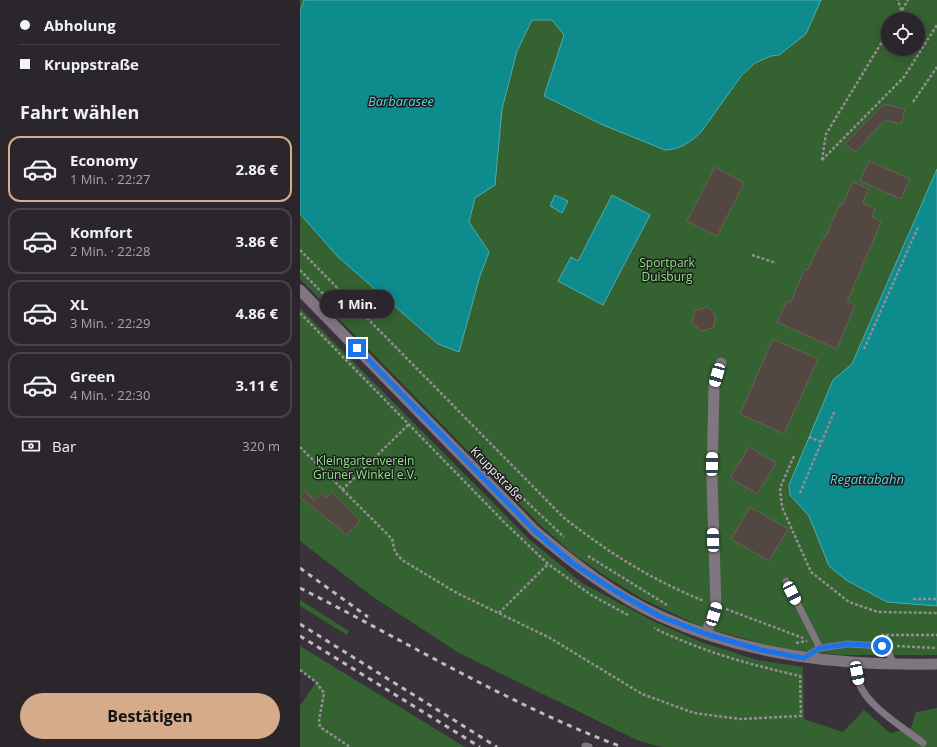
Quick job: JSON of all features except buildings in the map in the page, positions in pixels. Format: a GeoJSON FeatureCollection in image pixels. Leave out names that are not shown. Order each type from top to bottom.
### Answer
{"type":"FeatureCollection","features":[{"type":"Feature","properties":{"kind":"street","name":"Kruppstraße"},"geometry":{"type":"LineString","coordinates":[[300,290],[535,531],[572,563],[615,591],[659,616],[706,634],[761,650],[804,658],[854,662],[894,665],[937,664]]}},
{"type":"Feature","properties":{"kind":"street"},"geometry":{"type":"LineString","coordinates":[[706,634],[716,606],[712,480],[714,386],[721,363]]}},
{"type":"Feature","properties":{"kind":"lane"},"geometry":{"type":"LineString","coordinates":[[786,580],[820,648]]}},
{"type":"Feature","properties":{"kind":"lane"},"geometry":{"type":"LineString","coordinates":[[804,658],[820,648],[848,644],[882,646],[890,653],[894,665]]}},
{"type":"Feature","properties":{"kind":"lane"},"geometry":{"type":"LineString","coordinates":[[854,662],[859,684],[866,696],[881,711],[923,742]]}},
{"type":"Feature","properties":{"kind":"path"},"geometry":{"type":"LineString","coordinates":[[898,0],[901,10]]}},
{"type":"Feature","properties":{"kind":"path"},"geometry":{"type":"LineString","coordinates":[[901,10],[908,0]]}},
{"type":"Feature","properties":{"kind":"path"},"geometry":{"type":"LineString","coordinates":[[925,44],[937,25]]}},
{"type":"Feature","properties":{"kind":"path"},"geometry":{"type":"LineString","coordinates":[[881,44],[826,134],[822,160],[904,77],[917,56]]}},
{"type":"Feature","properties":{"kind":"path"},"geometry":{"type":"LineString","coordinates":[[913,102],[937,67]]}},
{"type":"Feature","properties":{"kind":"path"},"geometry":{"type":"LineString","coordinates":[[864,349],[918,227]]}},
{"type":"Feature","properties":{"kind":"path"},"geometry":{"type":"LineString","coordinates":[[300,250],[563,517],[602,548],[668,586],[716,606],[799,635],[809,641]]}},
{"type":"Feature","properties":{"kind":"path"},"geometry":{"type":"LineString","coordinates":[[752,255],[776,263]]}},
{"type":"Feature","properties":{"kind":"path"},"geometry":{"type":"LineString","coordinates":[[300,270],[334,305]]}},
{"type":"Feature","properties":{"kind":"path"},"geometry":{"type":"LineString","coordinates":[[300,313],[548,564],[580,587],[633,617]]}},
{"type":"Feature","properties":{"kind":"path"},"geometry":{"type":"LineString","coordinates":[[800,493],[835,410]]}},
{"type":"Feature","properties":{"kind":"path"},"geometry":{"type":"LineString","coordinates":[[342,490],[409,424]]}},
{"type":"Feature","properties":{"kind":"path"},"geometry":{"type":"LineString","coordinates":[[809,437],[822,442]]}},
{"type":"Feature","properties":{"kind":"path"},"geometry":{"type":"LineString","coordinates":[[300,447],[392,539],[395,552],[402,560],[457,593],[550,638],[642,694],[694,713],[740,719],[801,716],[800,676],[740,662],[687,644],[653,628]]}},
{"type":"Feature","properties":{"kind":"path"},"geometry":{"type":"LineString","coordinates":[[794,456],[780,488],[782,507],[810,572],[849,602],[878,612],[937,613]]}},
{"type":"Feature","properties":{"kind":"path"},"geometry":{"type":"LineString","coordinates":[[506,482],[565,538]]}},
{"type":"Feature","properties":{"kind":"path"},"geometry":{"type":"LineString","coordinates":[[582,552],[611,572],[672,606]]}},
{"type":"Feature","properties":{"kind":"path"},"geometry":{"type":"LineString","coordinates":[[499,613],[548,564]]}},
{"type":"Feature","properties":{"kind":"path"},"geometry":{"type":"LineString","coordinates":[[580,587],[582,583]]}},
{"type":"Feature","properties":{"kind":"path"},"geometry":{"type":"LineString","coordinates":[[913,598],[937,599]]}},
{"type":"Feature","properties":{"kind":"path"},"geometry":{"type":"LineString","coordinates":[[885,640],[879,636],[937,635]]}},
{"type":"Feature","properties":{"kind":"path"},"geometry":{"type":"LineString","coordinates":[[892,644],[898,647],[937,648]]}},
{"type":"Feature","properties":{"kind":"path"},"geometry":{"type":"LineString","coordinates":[[300,670],[316,682],[324,694],[319,720],[320,727],[350,747]]}},
{"type":"Feature","properties":{"kind":"green space","name":"Sportpark Duisburg"},"geometry":{"type":"Polygon","coordinates":[[[300,0],[937,0],[937,655],[841,655],[779,648],[704,628],[644,600],[608,578],[572,553],[539,524],[300,279],[300,0]]]}},
{"type":"Feature","properties":{"kind":"green space","name":"Kleingartenverein Grüner Winkel e.V."},"geometry":{"type":"Polygon","coordinates":[[[300,308],[528,538],[582,583],[655,622],[701,642],[757,660],[803,667],[804,719],[843,732],[864,710],[890,733],[911,728],[916,712],[937,708],[937,747],[662,747],[639,741],[459,653],[373,597],[300,541],[300,308]]]}},
{"type":"Feature","properties":{"kind":"green space"},"geometry":{"type":"Polygon","coordinates":[[[300,600],[349,631],[347,635],[300,606],[300,600]]]}},
{"type":"Feature","properties":{"kind":"green space"},"geometry":{"type":"Polygon","coordinates":[[[300,646],[465,747],[300,747],[300,706],[316,682],[300,670],[300,646]]]}},
{"type":"Feature","properties":{"kind":"water","name":"Barbarasee"},"geometry":{"type":"Polygon","coordinates":[[[304,0],[821,0],[806,34],[779,55],[771,56],[755,63],[742,75],[701,132],[684,145],[670,150],[665,150],[603,125],[544,96],[564,35],[552,20],[532,20],[517,51],[502,109],[495,185],[475,198],[469,222],[489,252],[480,276],[459,352],[438,344],[338,257],[300,214],[300,11],[304,0]]]}},
{"type":"Feature","properties":{"kind":"water","name":"Regattabahn"},"geometry":{"type":"Polygon","coordinates":[[[937,169],[937,606],[887,602],[846,580],[829,566],[809,516],[790,495],[789,485],[833,380],[852,364],[937,169]]]}},
{"type":"Feature","properties":{"kind":"water"},"geometry":{"type":"Polygon","coordinates":[[[555,195],[568,201],[562,213],[550,206],[555,195]]]}},
{"type":"Feature","properties":{"kind":"water"},"geometry":{"type":"Polygon","coordinates":[[[612,195],[650,215],[603,305],[558,281],[571,257],[578,261],[612,195]]]}},
{"type":"Feature","properties":{"kind":"railway"},"geometry":{"type":"LineString","coordinates":[[300,568],[368,617]]}},
{"type":"Feature","properties":{"kind":"railway"},"geometry":{"type":"LineString","coordinates":[[300,588],[459,672],[539,712],[622,747]]}},
{"type":"Feature","properties":{"kind":"railway"},"geometry":{"type":"LineString","coordinates":[[300,624],[497,747]]}},
{"type":"Feature","properties":{"kind":"railway"},"geometry":{"type":"LineString","coordinates":[[300,636],[480,747]]}},
{"type":"Feature","properties":{"kind":"route"},"geometry":{"type":"LineString","coordinates":[[357,348],[535,531],[572,563],[615,591],[659,616],[706,634],[761,650],[804,658],[820,648],[848,644],[882,646]]}}]}
